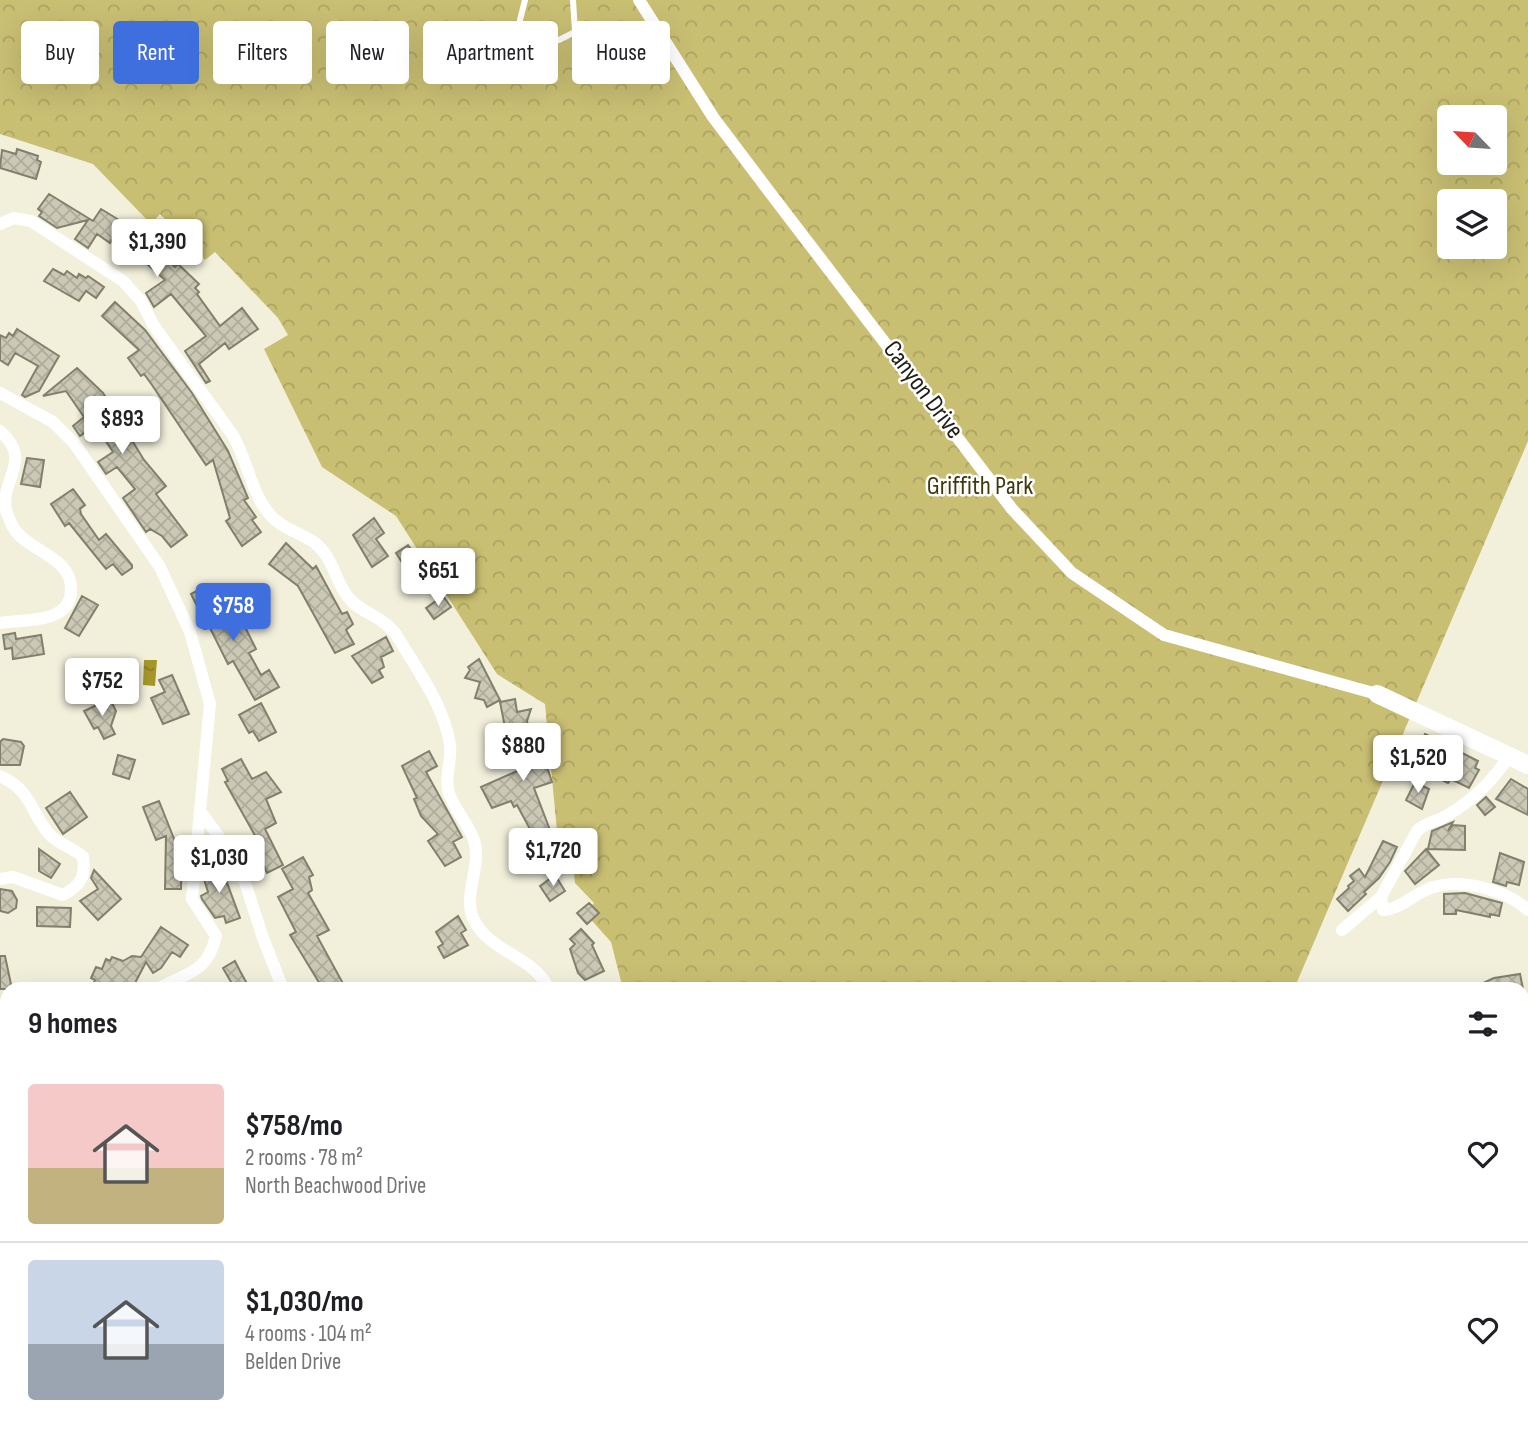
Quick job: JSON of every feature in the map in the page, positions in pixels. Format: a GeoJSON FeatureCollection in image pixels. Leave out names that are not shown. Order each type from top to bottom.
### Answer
{"type":"FeatureCollection","features":[{"type":"Feature","properties":{"kind":"street","name":"Canyon Drive"},"geometry":{"type":"LineString","coordinates":[[639,0],[713,117],[752,169],[1012,509],[1072,573],[1164,635],[1377,694],[1528,765]]}},
{"type":"Feature","properties":{"kind":"street"},"geometry":{"type":"LineString","coordinates":[[0,224],[14,218],[31,221],[123,281],[141,301],[154,326],[233,434],[243,452],[266,511],[279,523],[316,544],[330,558],[345,595],[354,605],[382,619],[394,632],[447,726],[451,748],[448,792],[468,826],[476,848],[470,904],[473,918],[494,944],[531,966],[546,982]]}},
{"type":"Feature","properties":{"kind":"street"},"geometry":{"type":"LineString","coordinates":[[0,393],[53,422],[74,443],[160,567],[190,632],[210,704],[191,898],[216,936],[202,966],[171,982]]}},
{"type":"Feature","properties":{"kind":"street"},"geometry":{"type":"LineString","coordinates":[[0,430],[11,440],[16,454],[5,507],[15,531],[61,566],[69,575],[72,585],[71,597],[59,613],[46,618],[0,622]]}},
{"type":"Feature","properties":{"kind":"street"},"geometry":{"type":"LineString","coordinates":[[1342,930],[1381,897],[1417,831],[1424,824],[1468,804],[1499,772],[1509,756]]}},
{"type":"Feature","properties":{"kind":"street"},"geometry":{"type":"LineString","coordinates":[[0,776],[15,784],[35,806],[44,827],[53,838],[83,857],[85,871],[83,880],[64,895],[13,877],[0,879]]}},
{"type":"Feature","properties":{"kind":"street"},"geometry":{"type":"LineString","coordinates":[[200,811],[239,864],[263,938],[281,982]]}},
{"type":"Feature","properties":{"kind":"street"},"geometry":{"type":"LineString","coordinates":[[1381,897],[1383,910],[1390,910],[1428,889],[1443,884],[1463,885],[1507,894],[1528,910]]}},
{"type":"Feature","properties":{"kind":"lane"},"geometry":{"type":"LineString","coordinates":[[525,0],[518,28],[531,40],[559,40],[575,33],[573,0]]}},
{"type":"Feature","properties":{"kind":"green space","name":"Griffith Park"},"geometry":{"type":"Polygon","coordinates":[[[0,0],[1528,0],[1528,441],[1297,982],[621,982],[611,942],[585,913],[594,903],[575,883],[573,863],[560,863],[545,704],[497,674],[396,516],[322,467],[264,349],[288,335],[278,318],[215,252],[205,260],[160,214],[151,224],[93,164],[0,134],[0,0]]]}},
{"type":"Feature","properties":{"kind":"water"},"geometry":{"type":"Polygon","coordinates":[[[144,660],[157,660],[155,686],[143,685],[144,660]]]}},
{"type":"Feature","properties":{"kind":"building"},"geometry":{"type":"Polygon","coordinates":[[[17,149],[38,156],[37,160],[41,162],[36,179],[0,168],[2,150],[16,154],[17,149]]]}},
{"type":"Feature","properties":{"kind":"building"},"geometry":{"type":"Polygon","coordinates":[[[49,194],[93,221],[101,209],[124,223],[120,229],[141,242],[148,234],[157,242],[156,251],[175,267],[178,264],[199,284],[195,288],[199,292],[197,294],[220,326],[242,308],[258,329],[229,349],[225,343],[199,364],[210,381],[206,383],[185,351],[206,336],[171,294],[154,307],[146,293],[165,280],[146,263],[112,240],[110,243],[97,234],[88,248],[75,239],[88,220],[57,228],[39,216],[42,212],[38,209],[49,194]]]}},
{"type":"Feature","properties":{"kind":"building"},"geometry":{"type":"Polygon","coordinates":[[[53,269],[64,275],[67,271],[77,278],[79,274],[86,278],[88,276],[104,287],[96,298],[86,291],[79,301],[44,281],[53,269]]]}},
{"type":"Feature","properties":{"kind":"building"},"geometry":{"type":"Polygon","coordinates":[[[115,302],[145,330],[192,393],[228,451],[248,498],[244,500],[256,517],[252,520],[261,532],[242,546],[226,521],[230,518],[213,460],[206,465],[144,374],[141,376],[128,358],[139,350],[102,316],[115,302]]]}},
{"type":"Feature","properties":{"kind":"building"},"geometry":{"type":"Polygon","coordinates":[[[17,329],[59,356],[39,391],[25,397],[22,395],[38,366],[15,353],[8,365],[0,360],[0,335],[6,338],[9,333],[13,336],[17,329]]]}},
{"type":"Feature","properties":{"kind":"building"},"geometry":{"type":"Polygon","coordinates":[[[77,368],[103,393],[144,460],[166,486],[156,494],[187,535],[171,547],[162,536],[150,529],[146,532],[123,498],[135,489],[117,467],[106,474],[98,462],[113,452],[95,425],[80,436],[73,426],[84,417],[66,391],[43,396],[77,368]]]}},
{"type":"Feature","properties":{"kind":"building"},"geometry":{"type":"Polygon","coordinates":[[[27,458],[44,460],[40,487],[21,484],[27,458]]]}},
{"type":"Feature","properties":{"kind":"building"},"geometry":{"type":"Polygon","coordinates":[[[73,489],[85,505],[80,509],[81,514],[99,540],[106,534],[132,565],[132,568],[122,575],[113,564],[106,569],[69,523],[65,526],[51,504],[73,489]]]}},
{"type":"Feature","properties":{"kind":"building"},"geometry":{"type":"Polygon","coordinates":[[[374,518],[384,533],[376,539],[388,556],[372,567],[353,535],[374,518]]]}},
{"type":"Feature","properties":{"kind":"building"},"geometry":{"type":"Polygon","coordinates":[[[286,543],[313,569],[316,566],[342,614],[347,612],[353,624],[346,630],[354,644],[335,653],[298,586],[269,564],[286,543]]]}},
{"type":"Feature","properties":{"kind":"building"},"geometry":{"type":"Polygon","coordinates":[[[408,545],[418,559],[405,567],[396,553],[408,545]]]}},
{"type":"Feature","properties":{"kind":"building"},"geometry":{"type":"Polygon","coordinates":[[[208,585],[234,626],[242,621],[256,649],[249,653],[261,675],[269,670],[279,687],[255,700],[233,661],[228,664],[210,628],[204,629],[198,618],[202,616],[191,594],[208,585]]]}},
{"type":"Feature","properties":{"kind":"building"},"geometry":{"type":"Polygon","coordinates":[[[82,596],[98,605],[79,636],[65,628],[82,596]]]}},
{"type":"Feature","properties":{"kind":"building"},"geometry":{"type":"Polygon","coordinates":[[[443,596],[451,607],[434,619],[426,608],[443,596]]]}},
{"type":"Feature","properties":{"kind":"building"},"geometry":{"type":"Polygon","coordinates":[[[15,633],[16,639],[41,635],[44,654],[13,659],[12,648],[5,649],[3,635],[15,633]]]}},
{"type":"Feature","properties":{"kind":"building"},"geometry":{"type":"Polygon","coordinates":[[[386,637],[393,651],[381,657],[384,667],[379,670],[383,677],[372,683],[352,656],[386,637]]]}},
{"type":"Feature","properties":{"kind":"building"},"geometry":{"type":"Polygon","coordinates":[[[479,659],[500,700],[487,707],[484,700],[475,698],[480,682],[465,678],[470,670],[468,667],[479,659]]]}},
{"type":"Feature","properties":{"kind":"building"},"geometry":{"type":"Polygon","coordinates":[[[119,663],[125,673],[96,690],[87,673],[99,667],[102,673],[119,663]]]}},
{"type":"Feature","properties":{"kind":"building"},"geometry":{"type":"Polygon","coordinates":[[[172,675],[189,714],[163,724],[151,698],[165,692],[159,680],[172,675]]]}},
{"type":"Feature","properties":{"kind":"building"},"geometry":{"type":"Polygon","coordinates":[[[110,699],[116,711],[111,726],[115,734],[104,739],[98,727],[94,729],[84,711],[110,699]]]}},
{"type":"Feature","properties":{"kind":"building"},"geometry":{"type":"Polygon","coordinates":[[[515,699],[517,712],[531,709],[527,721],[531,739],[534,739],[538,763],[545,761],[552,782],[534,788],[550,830],[545,861],[523,859],[515,840],[529,835],[531,831],[517,805],[514,807],[511,801],[492,808],[481,787],[524,768],[510,753],[500,702],[515,699]]]}},
{"type":"Feature","properties":{"kind":"building"},"geometry":{"type":"Polygon","coordinates":[[[261,703],[276,732],[259,741],[253,731],[249,733],[239,715],[261,703]]]}},
{"type":"Feature","properties":{"kind":"building"},"geometry":{"type":"Polygon","coordinates":[[[1425,734],[1478,761],[1475,768],[1479,770],[1469,788],[1451,779],[1448,783],[1438,778],[1443,767],[1426,759],[1429,753],[1418,748],[1425,734]]]}},
{"type":"Feature","properties":{"kind":"building"},"geometry":{"type":"Polygon","coordinates":[[[3,739],[21,742],[24,746],[20,765],[0,765],[0,742],[3,739]]]}},
{"type":"Feature","properties":{"kind":"building"},"geometry":{"type":"Polygon","coordinates":[[[429,751],[437,766],[426,772],[462,837],[453,842],[461,857],[445,866],[428,841],[438,834],[421,816],[414,799],[417,798],[402,766],[429,751]]]}},
{"type":"Feature","properties":{"kind":"building"},"geometry":{"type":"Polygon","coordinates":[[[118,755],[135,760],[129,779],[113,774],[118,755]]]}},
{"type":"Feature","properties":{"kind":"building"},"geometry":{"type":"Polygon","coordinates":[[[241,759],[252,779],[266,772],[281,792],[266,799],[276,823],[265,829],[283,865],[267,873],[254,846],[257,839],[225,782],[228,781],[222,769],[241,759]]]}},
{"type":"Feature","properties":{"kind":"building"},"geometry":{"type":"Polygon","coordinates":[[[1511,779],[1528,789],[1528,815],[1496,799],[1511,779]]]}},
{"type":"Feature","properties":{"kind":"building"},"geometry":{"type":"Polygon","coordinates":[[[1415,782],[1429,789],[1422,809],[1406,800],[1415,782]]]}},
{"type":"Feature","properties":{"kind":"building"},"geometry":{"type":"Polygon","coordinates":[[[70,792],[87,817],[63,834],[46,808],[70,792]]]}},
{"type":"Feature","properties":{"kind":"building"},"geometry":{"type":"Polygon","coordinates":[[[1486,797],[1495,807],[1485,815],[1477,805],[1486,797]]]}},
{"type":"Feature","properties":{"kind":"building"},"geometry":{"type":"Polygon","coordinates":[[[159,801],[182,859],[181,889],[165,889],[166,836],[156,840],[143,807],[159,801]]]}},
{"type":"Feature","properties":{"kind":"building"},"geometry":{"type":"Polygon","coordinates":[[[1453,822],[1448,831],[1453,825],[1465,826],[1465,850],[1428,849],[1432,831],[1453,822]]]}},
{"type":"Feature","properties":{"kind":"building"},"geometry":{"type":"Polygon","coordinates":[[[1383,841],[1397,847],[1390,862],[1379,878],[1364,892],[1366,894],[1348,911],[1337,899],[1354,881],[1350,876],[1359,869],[1365,877],[1383,841]]]}},
{"type":"Feature","properties":{"kind":"building"},"geometry":{"type":"Polygon","coordinates":[[[39,849],[60,864],[51,878],[39,871],[39,849]]]}},
{"type":"Feature","properties":{"kind":"building"},"geometry":{"type":"Polygon","coordinates":[[[1426,849],[1439,865],[1415,884],[1405,871],[1426,849]]]}},
{"type":"Feature","properties":{"kind":"building"},"geometry":{"type":"Polygon","coordinates":[[[1500,853],[1524,862],[1519,885],[1507,882],[1506,886],[1493,882],[1500,853]]]}},
{"type":"Feature","properties":{"kind":"building"},"geometry":{"type":"Polygon","coordinates":[[[303,857],[313,875],[309,877],[312,890],[308,893],[329,930],[317,936],[342,982],[319,982],[290,935],[296,932],[278,897],[293,889],[282,869],[303,857]]]}},
{"type":"Feature","properties":{"kind":"building"},"geometry":{"type":"Polygon","coordinates":[[[211,862],[213,869],[217,867],[219,874],[223,872],[240,918],[226,923],[224,916],[215,918],[202,899],[201,896],[208,892],[203,876],[204,864],[211,862]]]}},
{"type":"Feature","properties":{"kind":"building"},"geometry":{"type":"Polygon","coordinates":[[[94,870],[121,899],[98,920],[80,901],[98,889],[91,878],[94,870]]]}},
{"type":"Feature","properties":{"kind":"building"},"geometry":{"type":"Polygon","coordinates":[[[555,875],[565,891],[550,901],[540,886],[555,875]]]}},
{"type":"Feature","properties":{"kind":"building"},"geometry":{"type":"Polygon","coordinates":[[[0,889],[12,891],[17,900],[16,908],[8,913],[0,911],[0,889]]]}},
{"type":"Feature","properties":{"kind":"building"},"geometry":{"type":"Polygon","coordinates":[[[1465,893],[1502,903],[1499,916],[1490,914],[1490,917],[1456,910],[1456,914],[1444,914],[1444,894],[1465,893]]]}},
{"type":"Feature","properties":{"kind":"building"},"geometry":{"type":"Polygon","coordinates":[[[589,903],[599,913],[587,924],[577,913],[589,903]]]}},
{"type":"Feature","properties":{"kind":"building"},"geometry":{"type":"Polygon","coordinates":[[[37,907],[71,908],[70,927],[37,926],[37,907]]]}},
{"type":"Feature","properties":{"kind":"building"},"geometry":{"type":"Polygon","coordinates":[[[458,916],[466,930],[461,933],[468,945],[444,958],[438,947],[443,944],[436,932],[458,916]]]}},
{"type":"Feature","properties":{"kind":"building"},"geometry":{"type":"Polygon","coordinates":[[[161,927],[188,945],[180,957],[172,952],[161,968],[153,973],[146,962],[136,982],[94,982],[91,978],[96,967],[102,969],[106,959],[110,961],[112,957],[123,961],[132,956],[141,957],[161,927]]]}},
{"type":"Feature","properties":{"kind":"building"},"geometry":{"type":"Polygon","coordinates":[[[581,929],[594,943],[592,945],[604,971],[585,980],[578,973],[570,949],[575,944],[570,939],[581,929]]]}},
{"type":"Feature","properties":{"kind":"building"},"geometry":{"type":"Polygon","coordinates":[[[0,956],[5,956],[11,982],[0,982],[0,956]]]}},
{"type":"Feature","properties":{"kind":"building"},"geometry":{"type":"Polygon","coordinates":[[[235,961],[246,982],[231,982],[223,968],[235,961]]]}},
{"type":"Feature","properties":{"kind":"building"},"geometry":{"type":"Polygon","coordinates":[[[1520,974],[1522,982],[1485,982],[1520,974]]]}}]}
